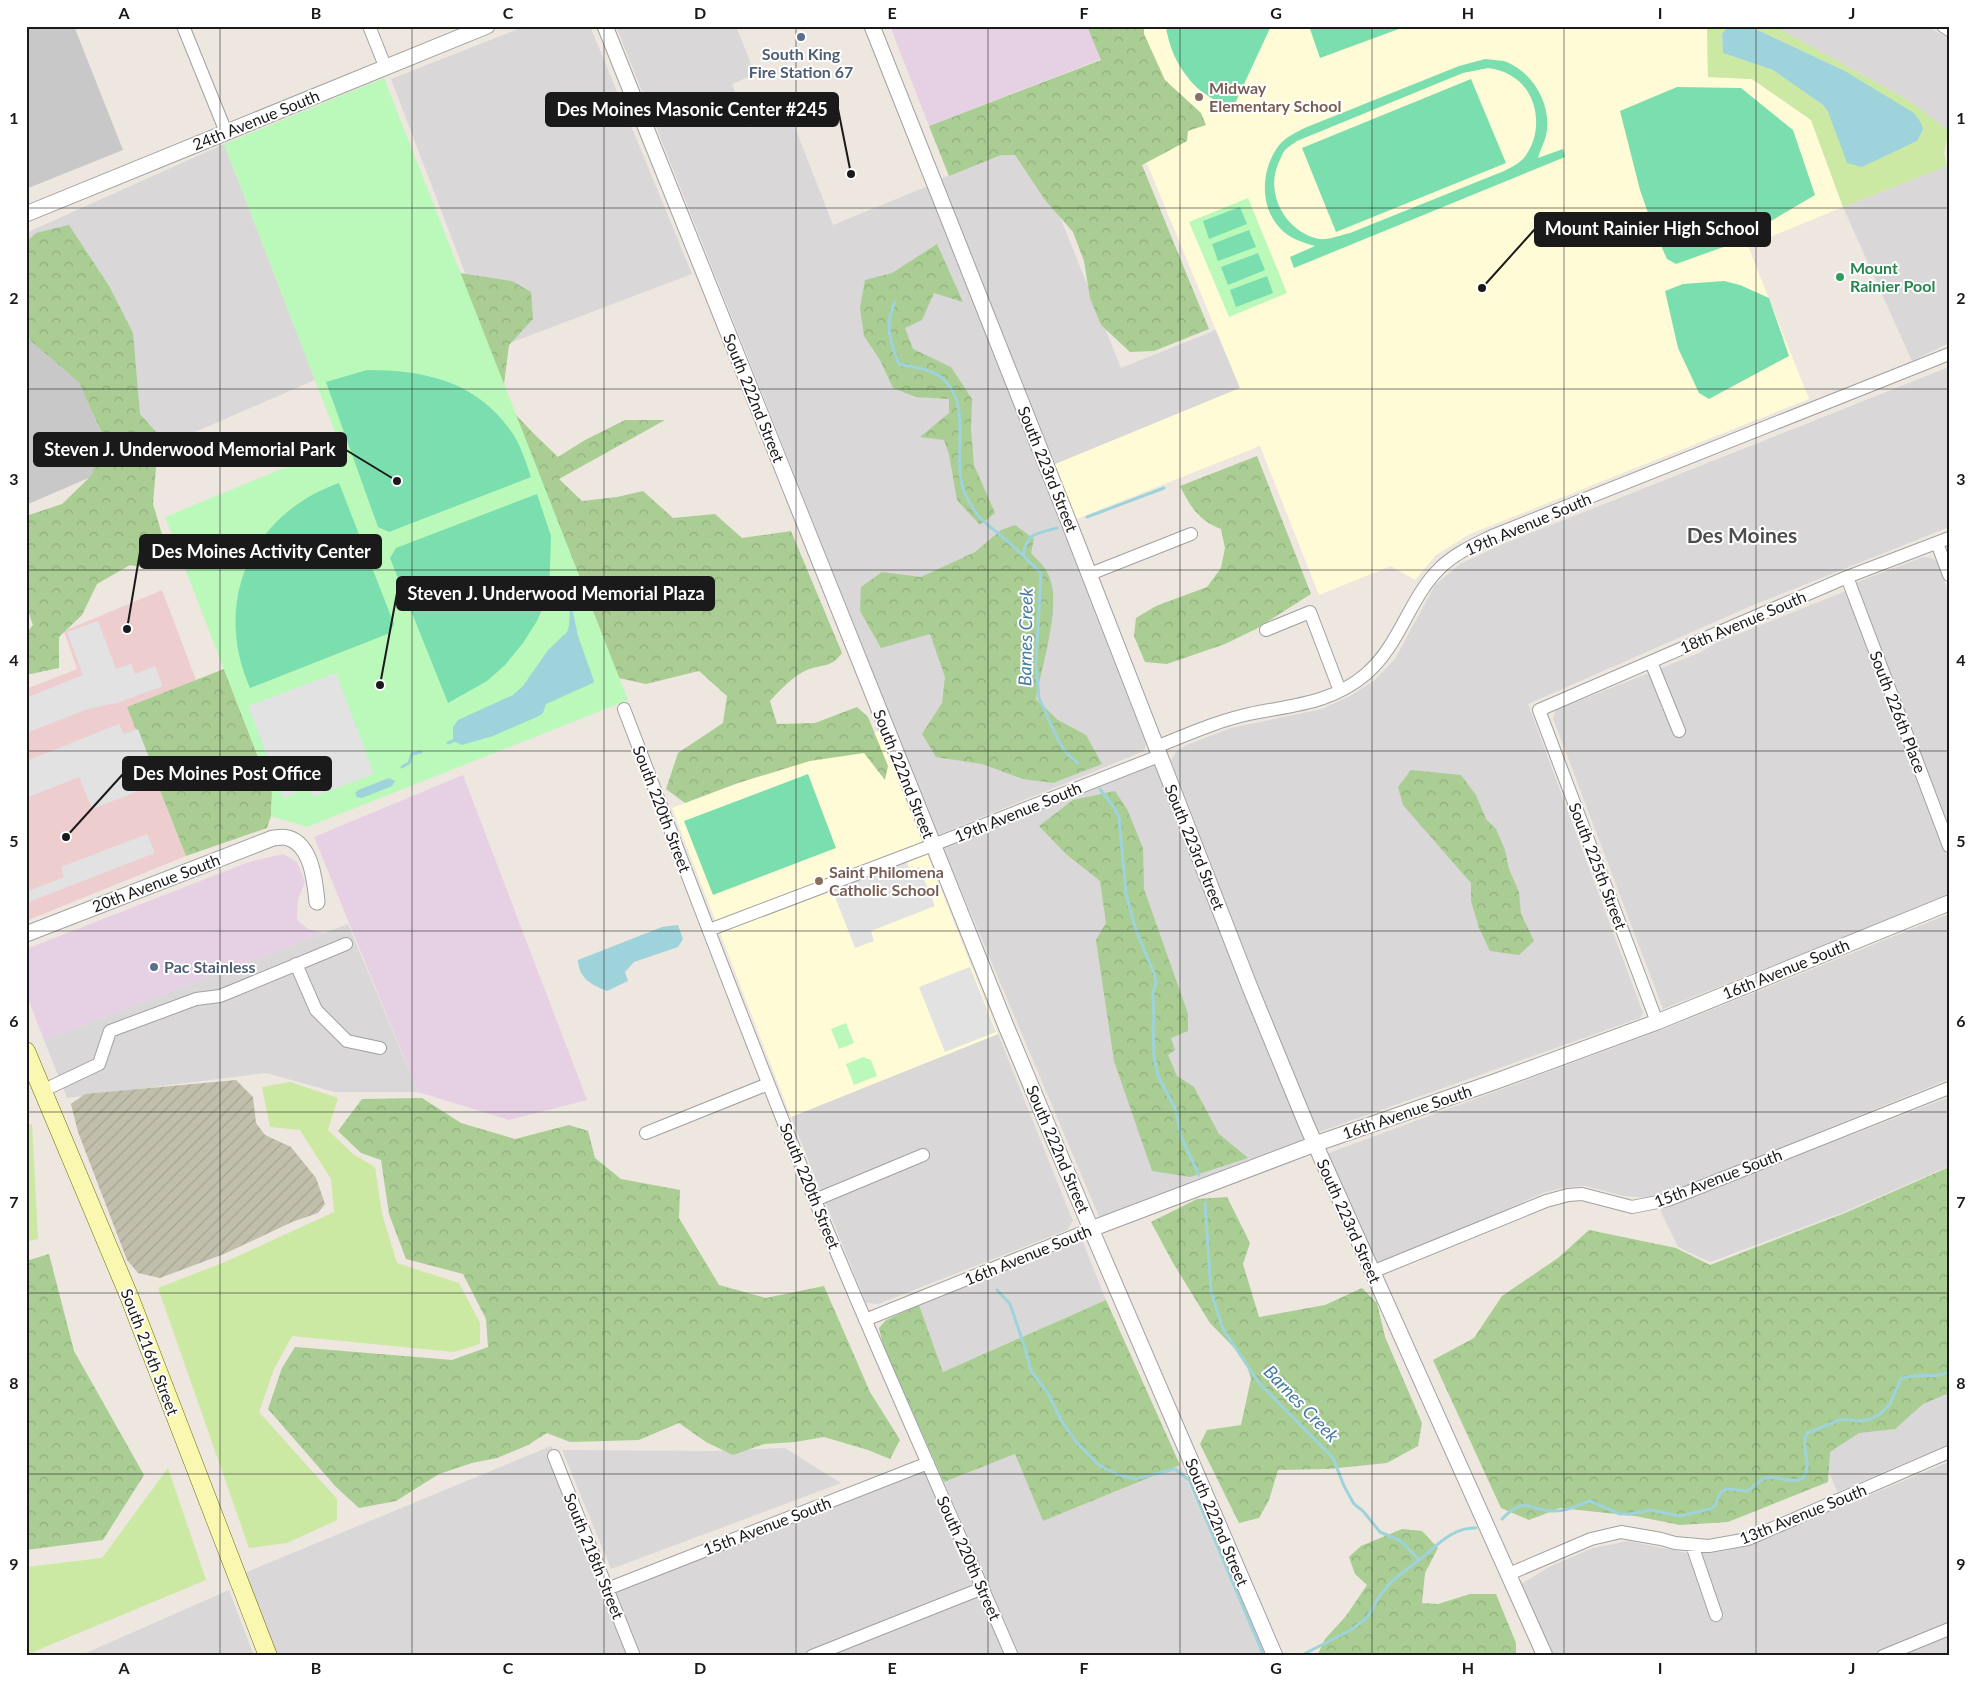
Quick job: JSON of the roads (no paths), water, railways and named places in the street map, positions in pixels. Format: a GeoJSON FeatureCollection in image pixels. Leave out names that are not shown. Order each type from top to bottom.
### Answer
{"type":"FeatureCollection","features":[{"type":"Feature","properties":{"kind":"main road","name":"South 216th Street"},"geometry":{"type":"LineString","coordinates":[[26,1051],[129,1296],[268,1656]]}},
{"type":"Feature","properties":{"kind":"street"},"geometry":{"type":"LineString","coordinates":[[183,26],[226,132]]}},
{"type":"Feature","properties":{"kind":"street"},"geometry":{"type":"LineString","coordinates":[[369,26],[385,66]]}},
{"type":"Feature","properties":{"kind":"street","name":"24th Avenue South"},"geometry":{"type":"LineString","coordinates":[[26,214],[487,26]]}},
{"type":"Feature","properties":{"kind":"street","name":"South 222nd Street"},"geometry":{"type":"LineString","coordinates":[[605,26],[933,845],[1091,1229],[1275,1656]]}},
{"type":"Feature","properties":{"kind":"street","name":"South 223rd Street"},"geometry":{"type":"LineString","coordinates":[[872,26],[1090,574],[1157,752],[1251,990],[1314,1144],[1545,1656]]}},
{"type":"Feature","properties":{"kind":"street"},"geometry":{"type":"LineString","coordinates":[[1943,26],[1949,30]]}},
{"type":"Feature","properties":{"kind":"street","name":"19th Avenue South"},"geometry":{"type":"LineString","coordinates":[[709,930],[933,845],[1157,752],[1224,721],[1248,714],[1302,705],[1340,691],[1366,674],[1382,659],[1398,636],[1422,592],[1439,568],[1469,548],[1492,536],[1949,354]]}},
{"type":"Feature","properties":{"kind":"street"},"geometry":{"type":"LineString","coordinates":[[1090,574],[1191,534]]}},
{"type":"Feature","properties":{"kind":"street"},"geometry":{"type":"LineString","coordinates":[[1943,541],[1949,575]]}},
{"type":"Feature","properties":{"kind":"street","name":"18th Avenue South"},"geometry":{"type":"LineString","coordinates":[[1539,710],[1847,577],[1943,541]]}},
{"type":"Feature","properties":{"kind":"street","name":"South 226th Place"},"geometry":{"type":"LineString","coordinates":[[1847,577],[1949,846]]}},
{"type":"Feature","properties":{"kind":"street"},"geometry":{"type":"LineString","coordinates":[[1266,630],[1310,612],[1340,691]]}},
{"type":"Feature","properties":{"kind":"street"},"geometry":{"type":"LineString","coordinates":[[1651,662],[1679,731]]}},
{"type":"Feature","properties":{"kind":"street","name":"South 220th Street"},"geometry":{"type":"LineString","coordinates":[[624,710],[768,1084],[815,1200],[865,1320],[1012,1656]]}},
{"type":"Feature","properties":{"kind":"street","name":"South 225th Street"},"geometry":{"type":"LineString","coordinates":[[1539,710],[1657,1022]]}},
{"type":"Feature","properties":{"kind":"street","name":"20th Avenue South"},"geometry":{"type":"LineString","coordinates":[[26,934],[272,838],[287,837],[296,842],[309,861],[316,883],[317,902]]}},
{"type":"Feature","properties":{"kind":"street","name":"16th Avenue South"},"geometry":{"type":"LineString","coordinates":[[865,1320],[1091,1229],[1314,1144],[1494,1082],[1657,1022],[1949,903]]}},
{"type":"Feature","properties":{"kind":"street"},"geometry":{"type":"LineString","coordinates":[[42,1091],[99,1064],[110,1031],[196,999],[220,996],[346,944]]}},
{"type":"Feature","properties":{"kind":"street"},"geometry":{"type":"LineString","coordinates":[[296,964],[316,1010],[347,1041],[380,1048]]}},
{"type":"Feature","properties":{"kind":"street"},"geometry":{"type":"LineString","coordinates":[[646,1133],[768,1084]]}},
{"type":"Feature","properties":{"kind":"street","name":"15th Avenue South"},"geometry":{"type":"LineString","coordinates":[[1372,1272],[1546,1201],[1568,1195],[1582,1194],[1632,1207],[1668,1200],[1949,1088]]}},
{"type":"Feature","properties":{"kind":"street"},"geometry":{"type":"LineString","coordinates":[[815,1200],[923,1155]]}},
{"type":"Feature","properties":{"kind":"street","name":"13th Avenue South"},"geometry":{"type":"LineString","coordinates":[[1509,1574],[1591,1539],[1614,1533],[1635,1534],[1675,1543],[1709,1546],[1748,1538],[1949,1452]]}},
{"type":"Feature","properties":{"kind":"street","name":"South 218th Street"},"geometry":{"type":"LineString","coordinates":[[554,1456],[634,1656]]}},
{"type":"Feature","properties":{"kind":"street","name":"15th Avenue South"},"geometry":{"type":"LineString","coordinates":[[607,1589],[928,1463]]}},
{"type":"Feature","properties":{"kind":"street"},"geometry":{"type":"LineString","coordinates":[[1692,1545],[1716,1615]]}},
{"type":"Feature","properties":{"kind":"street"},"geometry":{"type":"LineString","coordinates":[[812,1656],[983,1588]]}},
{"type":"Feature","properties":{"kind":"street"},"geometry":{"type":"LineString","coordinates":[[1882,1656],[1949,1629]]}},
{"type":"Feature","properties":{"kind":"water"},"geometry":{"type":"Polygon","coordinates":[[[1728,26],[1744,26],[1760,31],[1845,71],[1914,113],[1921,123],[1923,130],[1917,141],[1862,167],[1847,163],[1828,112],[1823,105],[1773,70],[1723,53],[1722,34],[1728,26]]]}},
{"type":"Feature","properties":{"kind":"water"},"geometry":{"type":"Polygon","coordinates":[[[567,584],[578,636],[594,681],[593,683],[546,704],[543,713],[539,716],[493,736],[462,745],[453,741],[453,727],[458,720],[513,695],[523,686],[548,650],[567,632],[570,605],[567,584]]]}},
{"type":"Feature","properties":{"kind":"water"},"geometry":{"type":"Polygon","coordinates":[[[389,778],[395,781],[392,786],[362,798],[357,797],[355,793],[358,790],[389,778]]]}},
{"type":"Feature","properties":{"kind":"water"},"geometry":{"type":"Polygon","coordinates":[[[678,925],[683,939],[678,947],[634,962],[625,972],[628,981],[607,991],[591,984],[581,972],[578,960],[662,927],[678,925]]]}},
{"type":"Feature","properties":{"kind":"waterway","name":"Barnes Creek"},"geometry":{"type":"LineString","coordinates":[[895,302],[889,325],[893,348],[899,364],[938,375],[952,390],[958,404],[960,419],[960,468],[962,484],[967,498],[983,521],[1010,543],[1041,573],[1036,662],[1039,698],[1059,742],[1068,755],[1078,763]]}},
{"type":"Feature","properties":{"kind":"waterway"},"geometry":{"type":"LineString","coordinates":[[1087,517],[1164,488]]}},
{"type":"Feature","properties":{"kind":"waterway"},"geometry":{"type":"LineString","coordinates":[[1023,556],[1030,538],[1038,533],[1057,528]]}},
{"type":"Feature","properties":{"kind":"waterway"},"geometry":{"type":"LineString","coordinates":[[448,743],[453,741]]}},
{"type":"Feature","properties":{"kind":"waterway"},"geometry":{"type":"LineString","coordinates":[[402,767],[409,763],[412,754],[421,752]]}},
{"type":"Feature","properties":{"kind":"waterway","name":"Barnes Creek"},"geometry":{"type":"LineString","coordinates":[[1100,789],[1119,817],[1126,894],[1136,930],[1154,973],[1156,983],[1153,993],[1154,1057],[1158,1076],[1175,1108],[1181,1137],[1199,1175]]}},
{"type":"Feature","properties":{"kind":"waterway","name":"Barnes Creek"},"geometry":{"type":"LineString","coordinates":[[1205,1203],[1211,1291],[1223,1329],[1259,1383],[1333,1458],[1344,1486],[1354,1504],[1363,1511],[1380,1532],[1401,1541],[1419,1560],[1452,1534],[1476,1528]]}},
{"type":"Feature","properties":{"kind":"waterway"},"geometry":{"type":"LineString","coordinates":[[997,1290],[1010,1304],[1031,1371],[1048,1393],[1061,1420],[1078,1444],[1099,1465],[1116,1474],[1135,1479],[1175,1469],[1189,1480],[1264,1656]]}},
{"type":"Feature","properties":{"kind":"waterway","name":"Barnes Creek"},"geometry":{"type":"LineString","coordinates":[[1502,1519],[1516,1507],[1527,1506],[1557,1511],[1590,1501],[1620,1514],[1650,1510],[1680,1516],[1710,1509],[1715,1506],[1720,1493],[1724,1490],[1747,1491],[1760,1480],[1771,1477],[1791,1480],[1802,1479],[1807,1467],[1805,1446],[1807,1433],[1842,1419],[1860,1421],[1879,1415],[1890,1404],[1901,1379],[1949,1372]]}},
{"type":"Feature","properties":{"kind":"waterway"},"geometry":{"type":"LineString","coordinates":[[1300,1656],[1349,1631],[1367,1618],[1380,1595],[1393,1580],[1419,1560]]}},
{"type":"Feature","properties":{"kind":"place","name":"South King Fire Station 67"},"geometry":{"type":"Point","coordinates":[801,37]}},
{"type":"Feature","properties":{"kind":"place","name":"Midway Elementary School"},"geometry":{"type":"Point","coordinates":[1199,97]}},
{"type":"Feature","properties":{"kind":"place","name":"Des Moines Masonic Center #245"},"geometry":{"type":"Point","coordinates":[851,174]}},
{"type":"Feature","properties":{"kind":"place","name":"Mount Rainier Pool"},"geometry":{"type":"Point","coordinates":[1840,277]}},
{"type":"Feature","properties":{"kind":"place","name":"Mount Rainier High School"},"geometry":{"type":"Point","coordinates":[1482,288]}},
{"type":"Feature","properties":{"kind":"place","name":"Steven J. Underwood Memorial Park"},"geometry":{"type":"Point","coordinates":[397,481]}},
{"type":"Feature","properties":{"kind":"place","name":"Des Moines Activity Center"},"geometry":{"type":"Point","coordinates":[127,629]}},
{"type":"Feature","properties":{"kind":"place","name":"Steven J. Underwood Memorial Plaza"},"geometry":{"type":"Point","coordinates":[380,685]}},
{"type":"Feature","properties":{"kind":"place","name":"Des Moines Post Office"},"geometry":{"type":"Point","coordinates":[66,837]}},
{"type":"Feature","properties":{"kind":"place","name":"Saint Philomena Catholic School"},"geometry":{"type":"Point","coordinates":[819,881]}},
{"type":"Feature","properties":{"kind":"place","name":"Pac Stainless"},"geometry":{"type":"Point","coordinates":[154,967]}},
{"type":"Feature","properties":{"kind":"district","name":"Des Moines"},"geometry":{"type":"Point","coordinates":[1742,536]}}]}
